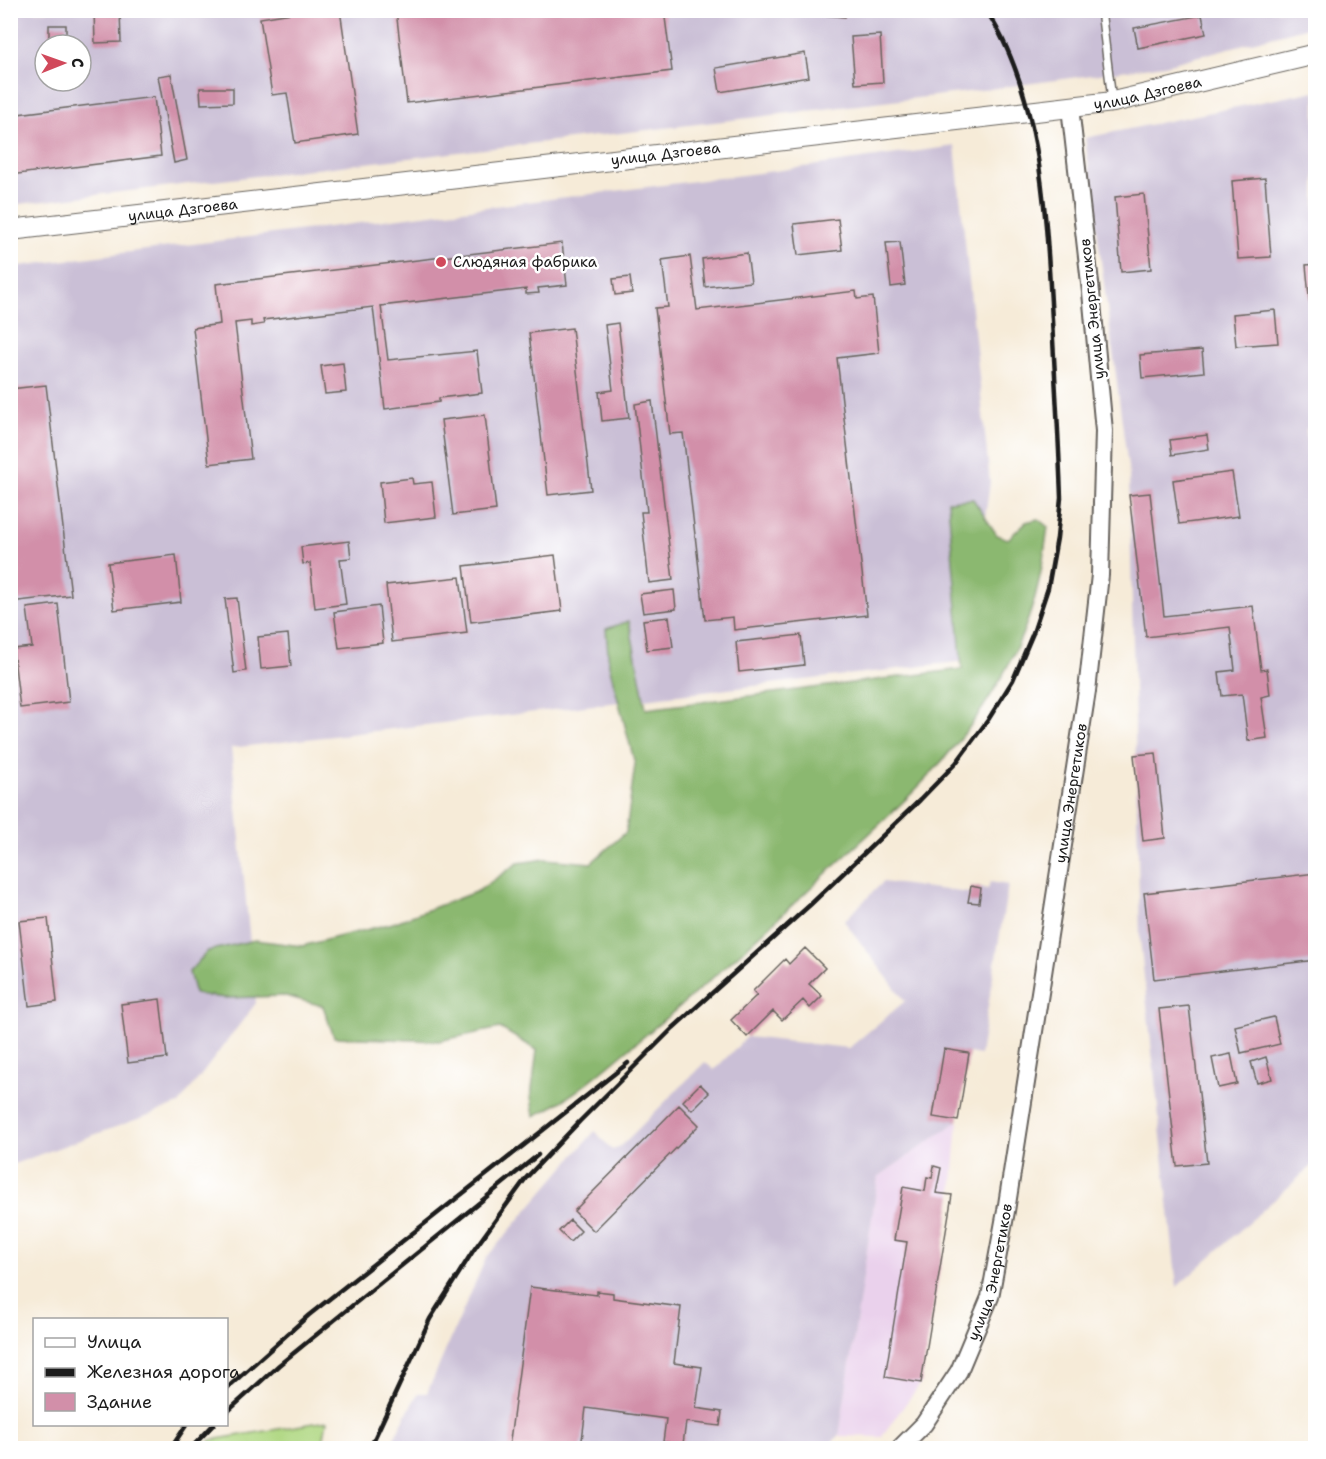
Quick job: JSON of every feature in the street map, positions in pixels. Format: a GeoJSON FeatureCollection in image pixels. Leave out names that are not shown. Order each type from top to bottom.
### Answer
{"type":"FeatureCollection","features":[{"type":"Feature","properties":{"kind":"main road","name":"улица Дзгоева"},"geometry":{"type":"LineString","coordinates":[[10,230],[1113,102],[1316,54]]}},
{"type":"Feature","properties":{"kind":"street","name":"улица Энергетиков"},"geometry":{"type":"LineString","coordinates":[[900,1449],[924,1424],[959,1371],[990,1298],[1006,1211],[1087,692],[1100,575],[1104,431],[1070,106]]}},
{"type":"Feature","properties":{"kind":"lane"},"geometry":{"type":"LineString","coordinates":[[1101,10],[1113,102]]}},
{"type":"Feature","properties":{"kind":"shaded area"},"geometry":{"type":"Polygon","coordinates":[[[1315,10],[1316,25],[1165,65],[960,93],[11,205],[10,11],[1315,10]]]}},
{"type":"Feature","properties":{"kind":"shaded area"},"geometry":{"type":"Polygon","coordinates":[[[1315,91],[1316,427],[1306,429],[1316,522],[1315,1163],[1177,1287],[1140,939],[1129,475],[1085,138],[1315,91]]]}},
{"type":"Feature","properties":{"kind":"shaded area"},"geometry":{"type":"Polygon","coordinates":[[[955,146],[990,482],[965,661],[231,748],[256,1003],[179,1104],[11,1165],[11,267],[782,170],[955,146]]]}},
{"type":"Feature","properties":{"kind":"shaded area"},"geometry":{"type":"Polygon","coordinates":[[[883,882],[969,893],[971,886],[988,889],[990,882],[1008,885],[980,1055],[969,1053],[958,1121],[878,1177],[839,1436],[824,1448],[392,1448],[394,1438],[418,1393],[427,1393],[486,1258],[595,1131],[612,1150],[619,1148],[705,1062],[714,1070],[747,1037],[849,1048],[905,1001],[844,921],[883,882]]]}},
{"type":"Feature","properties":{"kind":"shaded area"},"geometry":{"type":"Polygon","coordinates":[[[958,1121],[952,1195],[921,1383],[881,1437],[839,1436],[878,1177],[958,1121]]]}},
{"type":"Feature","properties":{"kind":"green space"},"geometry":{"type":"Polygon","coordinates":[[[973,499],[997,535],[1008,539],[1026,522],[1038,519],[1048,527],[1040,578],[1029,618],[1008,665],[982,709],[943,760],[875,829],[694,994],[593,1078],[559,1103],[534,1116],[531,1097],[537,1050],[500,1028],[439,1041],[334,1037],[323,1006],[286,996],[225,998],[195,994],[189,972],[208,951],[255,940],[302,946],[393,923],[478,891],[518,863],[545,859],[591,863],[626,832],[635,764],[609,665],[606,629],[629,621],[646,709],[962,669],[948,501],[973,499]]]}},
{"type":"Feature","properties":{"kind":"green space"},"geometry":{"type":"Polygon","coordinates":[[[327,1421],[322,1448],[206,1448],[211,1440],[327,1421]]]}},
{"type":"Feature","properties":{"kind":"building"},"geometry":{"type":"Polygon","coordinates":[[[94,10],[120,10],[121,42],[95,43],[94,10]]]}},
{"type":"Feature","properties":{"kind":"building"},"geometry":{"type":"Polygon","coordinates":[[[291,10],[340,10],[358,134],[295,143],[287,93],[272,95],[260,18],[291,13],[291,10]]]}},
{"type":"Feature","properties":{"kind":"building"},"geometry":{"type":"Polygon","coordinates":[[[396,10],[664,10],[672,71],[407,103],[396,10]]]}},
{"type":"Feature","properties":{"kind":"building"},"geometry":{"type":"Polygon","coordinates":[[[811,10],[845,10],[845,17],[810,14],[811,10]]]}},
{"type":"Feature","properties":{"kind":"building"},"geometry":{"type":"Polygon","coordinates":[[[1202,15],[1206,34],[1138,48],[1134,28],[1202,15]]]}},
{"type":"Feature","properties":{"kind":"building"},"geometry":{"type":"Polygon","coordinates":[[[49,25],[66,25],[66,33],[49,33],[49,25]]]}},
{"type":"Feature","properties":{"kind":"building"},"geometry":{"type":"Polygon","coordinates":[[[880,35],[883,82],[855,84],[851,37],[880,35]]]}},
{"type":"Feature","properties":{"kind":"building"},"geometry":{"type":"Polygon","coordinates":[[[805,53],[809,77],[720,92],[716,68],[805,53]]]}},
{"type":"Feature","properties":{"kind":"building"},"geometry":{"type":"Polygon","coordinates":[[[171,74],[187,160],[174,163],[158,76],[171,74]]]}},
{"type":"Feature","properties":{"kind":"building"},"geometry":{"type":"Polygon","coordinates":[[[200,88],[233,88],[233,103],[201,104],[200,88]]]}},
{"type":"Feature","properties":{"kind":"building"},"geometry":{"type":"Polygon","coordinates":[[[154,97],[161,156],[10,175],[10,115],[154,97]]]}},
{"type":"Feature","properties":{"kind":"building"},"geometry":{"type":"Polygon","coordinates":[[[1265,178],[1271,257],[1238,259],[1232,181],[1265,178]]]}},
{"type":"Feature","properties":{"kind":"building"},"geometry":{"type":"Polygon","coordinates":[[[1144,194],[1151,269],[1121,272],[1115,197],[1144,194]]]}},
{"type":"Feature","properties":{"kind":"building"},"geometry":{"type":"Polygon","coordinates":[[[838,219],[842,250],[798,255],[794,224],[838,219]]]}},
{"type":"Feature","properties":{"kind":"building"},"geometry":{"type":"Polygon","coordinates":[[[900,242],[905,285],[891,287],[886,243],[900,242]]]}},
{"type":"Feature","properties":{"kind":"building"},"geometry":{"type":"Polygon","coordinates":[[[562,243],[567,285],[538,288],[539,293],[526,294],[526,289],[381,306],[388,360],[477,351],[482,393],[439,398],[439,402],[385,409],[373,307],[263,320],[264,324],[251,326],[251,321],[235,323],[251,459],[209,464],[193,328],[220,324],[216,284],[562,243]]]}},
{"type":"Feature","properties":{"kind":"building"},"geometry":{"type":"Polygon","coordinates":[[[747,253],[751,282],[705,287],[702,259],[747,253]]]}},
{"type":"Feature","properties":{"kind":"building"},"geometry":{"type":"Polygon","coordinates":[[[690,256],[697,310],[856,291],[857,299],[873,297],[879,353],[837,358],[867,615],[734,630],[733,617],[705,620],[683,433],[670,434],[655,308],[668,307],[662,260],[690,256]]]}},
{"type":"Feature","properties":{"kind":"building"},"geometry":{"type":"Polygon","coordinates":[[[1316,264],[1316,348],[1314,348],[1306,265],[1316,264]]]}},
{"type":"Feature","properties":{"kind":"building"},"geometry":{"type":"Polygon","coordinates":[[[630,277],[632,293],[615,295],[613,279],[630,277]]]}},
{"type":"Feature","properties":{"kind":"building"},"geometry":{"type":"Polygon","coordinates":[[[1275,310],[1278,343],[1236,346],[1233,314],[1275,310]]]}},
{"type":"Feature","properties":{"kind":"building"},"geometry":{"type":"Polygon","coordinates":[[[618,323],[629,418],[602,421],[599,392],[613,390],[605,325],[618,323]]]}},
{"type":"Feature","properties":{"kind":"building"},"geometry":{"type":"Polygon","coordinates":[[[572,328],[591,490],[548,495],[529,333],[572,328]]]}},
{"type":"Feature","properties":{"kind":"building"},"geometry":{"type":"Polygon","coordinates":[[[1202,350],[1204,372],[1142,378],[1140,355],[1202,350]]]}},
{"type":"Feature","properties":{"kind":"building"},"geometry":{"type":"Polygon","coordinates":[[[343,363],[346,392],[325,394],[321,366],[343,363]]]}},
{"type":"Feature","properties":{"kind":"building"},"geometry":{"type":"Polygon","coordinates":[[[46,385],[71,595],[10,602],[10,389],[46,385]]]}},
{"type":"Feature","properties":{"kind":"building"},"geometry":{"type":"Polygon","coordinates":[[[652,401],[673,580],[649,583],[641,512],[647,512],[635,404],[652,401]]]}},
{"type":"Feature","properties":{"kind":"building"},"geometry":{"type":"Polygon","coordinates":[[[485,415],[496,510],[453,515],[441,420],[485,415]]]}},
{"type":"Feature","properties":{"kind":"building"},"geometry":{"type":"Polygon","coordinates":[[[1207,435],[1209,449],[1172,455],[1170,440],[1207,435]]]}},
{"type":"Feature","properties":{"kind":"building"},"geometry":{"type":"Polygon","coordinates":[[[1232,472],[1239,516],[1179,524],[1173,480],[1232,472]]]}},
{"type":"Feature","properties":{"kind":"building"},"geometry":{"type":"Polygon","coordinates":[[[412,478],[413,484],[432,482],[436,517],[384,523],[380,482],[412,478]]]}},
{"type":"Feature","properties":{"kind":"building"},"geometry":{"type":"Polygon","coordinates":[[[1150,493],[1164,616],[1253,606],[1261,670],[1267,669],[1270,695],[1261,697],[1267,738],[1248,741],[1242,694],[1222,696],[1219,672],[1235,670],[1230,627],[1146,637],[1129,495],[1150,493]]]}},
{"type":"Feature","properties":{"kind":"building"},"geometry":{"type":"Polygon","coordinates":[[[349,541],[351,558],[340,559],[346,604],[315,608],[310,563],[303,564],[301,547],[349,541]]]}},
{"type":"Feature","properties":{"kind":"building"},"geometry":{"type":"Polygon","coordinates":[[[176,555],[181,602],[114,610],[108,563],[176,555]]]}},
{"type":"Feature","properties":{"kind":"building"},"geometry":{"type":"Polygon","coordinates":[[[555,555],[562,611],[471,622],[464,566],[555,555]]]}},
{"type":"Feature","properties":{"kind":"building"},"geometry":{"type":"Polygon","coordinates":[[[460,577],[467,633],[392,642],[386,585],[460,577]]]}},
{"type":"Feature","properties":{"kind":"building"},"geometry":{"type":"Polygon","coordinates":[[[674,590],[676,609],[643,613],[640,594],[674,590]]]}},
{"type":"Feature","properties":{"kind":"building"},"geometry":{"type":"Polygon","coordinates":[[[237,598],[246,671],[234,673],[225,599],[237,598]]]}},
{"type":"Feature","properties":{"kind":"building"},"geometry":{"type":"Polygon","coordinates":[[[58,604],[69,702],[20,708],[13,649],[32,647],[27,608],[58,604]]]}},
{"type":"Feature","properties":{"kind":"building"},"geometry":{"type":"Polygon","coordinates":[[[379,606],[383,643],[339,648],[334,612],[379,606]]]}},
{"type":"Feature","properties":{"kind":"building"},"geometry":{"type":"Polygon","coordinates":[[[669,617],[673,647],[647,650],[643,620],[669,617]]]}},
{"type":"Feature","properties":{"kind":"building"},"geometry":{"type":"Polygon","coordinates":[[[288,634],[291,666],[261,669],[258,637],[288,634]]]}},
{"type":"Feature","properties":{"kind":"building"},"geometry":{"type":"Polygon","coordinates":[[[801,635],[804,665],[739,672],[736,642],[801,635]]]}},
{"type":"Feature","properties":{"kind":"building"},"geometry":{"type":"Polygon","coordinates":[[[1156,753],[1165,838],[1143,841],[1134,755],[1156,753]]]}},
{"type":"Feature","properties":{"kind":"building"},"geometry":{"type":"Polygon","coordinates":[[[1316,873],[1316,960],[1154,979],[1144,893],[1316,873]]]}},
{"type":"Feature","properties":{"kind":"building"},"geometry":{"type":"Polygon","coordinates":[[[971,886],[981,888],[979,903],[968,902],[971,886]]]}},
{"type":"Feature","properties":{"kind":"building"},"geometry":{"type":"Polygon","coordinates":[[[48,918],[57,1002],[29,1006],[19,921],[48,918]]]}},
{"type":"Feature","properties":{"kind":"building"},"geometry":{"type":"Polygon","coordinates":[[[805,948],[825,968],[809,984],[822,996],[810,1008],[803,1000],[782,1020],[773,1011],[747,1037],[731,1020],[757,995],[753,991],[785,959],[789,964],[805,948]]]}},
{"type":"Feature","properties":{"kind":"building"},"geometry":{"type":"Polygon","coordinates":[[[160,999],[167,1058],[128,1063],[121,1004],[160,999]]]}},
{"type":"Feature","properties":{"kind":"building"},"geometry":{"type":"Polygon","coordinates":[[[1189,1006],[1207,1163],[1177,1166],[1159,1009],[1189,1006]]]}},
{"type":"Feature","properties":{"kind":"building"},"geometry":{"type":"Polygon","coordinates":[[[1274,1017],[1280,1044],[1241,1053],[1235,1026],[1274,1017]]]}},
{"type":"Feature","properties":{"kind":"building"},"geometry":{"type":"Polygon","coordinates":[[[944,1049],[969,1053],[958,1121],[933,1117],[944,1049]]]}},
{"type":"Feature","properties":{"kind":"building"},"geometry":{"type":"Polygon","coordinates":[[[1231,1054],[1237,1084],[1218,1088],[1212,1058],[1231,1054]]]}},
{"type":"Feature","properties":{"kind":"building"},"geometry":{"type":"Polygon","coordinates":[[[1266,1057],[1272,1079],[1257,1083],[1251,1062],[1266,1057]]]}},
{"type":"Feature","properties":{"kind":"building"},"geometry":{"type":"Polygon","coordinates":[[[700,1084],[709,1093],[692,1110],[683,1101],[700,1084]]]}},
{"type":"Feature","properties":{"kind":"building"},"geometry":{"type":"Polygon","coordinates":[[[679,1105],[699,1125],[594,1231],[574,1211],[679,1105]]]}},
{"type":"Feature","properties":{"kind":"building"},"geometry":{"type":"Polygon","coordinates":[[[934,1166],[941,1168],[936,1193],[952,1195],[921,1383],[885,1377],[907,1242],[894,1240],[903,1187],[925,1191],[927,1177],[932,1178],[934,1166]]]}},
{"type":"Feature","properties":{"kind":"building"},"geometry":{"type":"Polygon","coordinates":[[[570,1220],[581,1231],[570,1242],[559,1231],[570,1220]]]}},
{"type":"Feature","properties":{"kind":"building"},"geometry":{"type":"Polygon","coordinates":[[[530,1287],[597,1295],[597,1291],[613,1293],[613,1298],[681,1307],[674,1363],[702,1367],[696,1408],[722,1412],[720,1426],[686,1422],[683,1444],[663,1442],[666,1419],[586,1408],[581,1448],[509,1448],[530,1287]]]}},
{"type":"Feature","properties":{"kind":"railway"},"geometry":{"type":"LineString","coordinates":[[370,1448],[430,1319],[473,1251],[526,1178],[673,1028],[810,905],[920,800],[956,763],[988,720],[1013,680],[1033,633],[1048,588],[1061,498],[1047,241],[1038,160],[1020,81],[1005,44],[986,10]]}},
{"type":"Feature","properties":{"kind":"railway"},"geometry":{"type":"LineString","coordinates":[[228,1387],[309,1315],[628,1063]]}},
{"type":"Feature","properties":{"kind":"railway"},"geometry":{"type":"LineString","coordinates":[[228,1411],[279,1365],[538,1155]]}},
{"type":"Feature","properties":{"kind":"railway"},"geometry":{"type":"LineString","coordinates":[[171,1448],[186,1426]]}},
{"type":"Feature","properties":{"kind":"railway"},"geometry":{"type":"LineString","coordinates":[[191,1448],[212,1426]]}},
{"type":"Feature","properties":{"kind":"place","name":"Слюдяная фабрика"},"geometry":{"type":"Point","coordinates":[441,262]}}]}
